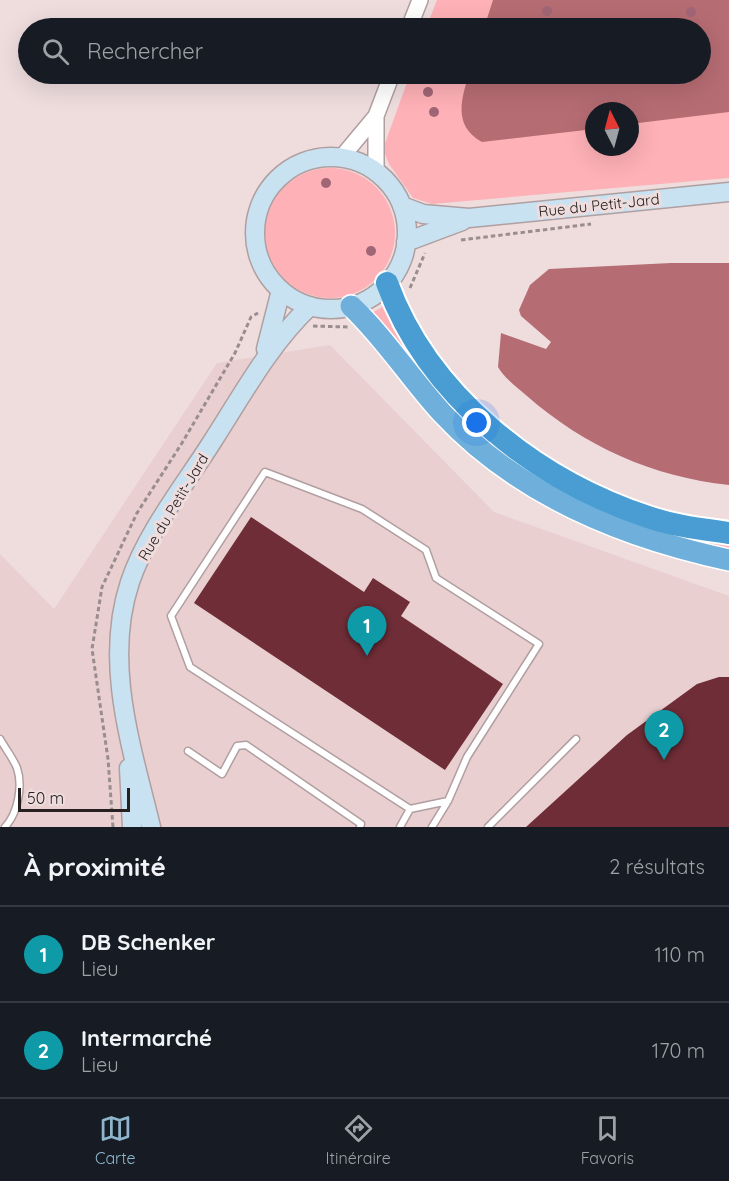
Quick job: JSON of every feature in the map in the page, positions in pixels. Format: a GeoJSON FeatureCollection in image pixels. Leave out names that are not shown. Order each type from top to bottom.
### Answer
{"type":"FeatureCollection","features":[{"type":"Feature","properties":{"kind":"highway"},"geometry":{"type":"LineString","coordinates":[[387,283],[394,305],[433,367],[454,393],[494,431],[541,466],[595,496],[647,517],[672,524],[729,533]]}},
{"type":"Feature","properties":{"kind":"highway"},"geometry":{"type":"LineString","coordinates":[[351,306],[369,323],[468,440],[519,478],[602,522],[660,544],[729,560]]}},
{"type":"Feature","properties":{"kind":"main road"},"geometry":{"type":"LineString","coordinates":[[315,158],[353,160],[376,172],[391,187],[402,206],[406,242],[400,264],[387,283],[370,297],[351,306],[323,308],[310,306],[280,290],[264,270],[256,245],[256,220],[264,195],[281,176],[297,165],[315,158]]}},
{"type":"Feature","properties":{"kind":"main road","name":"Rue du Petit-Jard"},"geometry":{"type":"LineString","coordinates":[[402,206],[423,214],[469,218],[729,192]]}},
{"type":"Feature","properties":{"kind":"main road","name":"Rue du Petit-Jard"},"geometry":{"type":"LineString","coordinates":[[406,242],[469,218]]}},
{"type":"Feature","properties":{"kind":"main road","name":"Rue du Petit-Jard"},"geometry":{"type":"LineString","coordinates":[[262,360],[276,315],[280,290]]}},
{"type":"Feature","properties":{"kind":"main road","name":"Rue du Petit-Jard"},"geometry":{"type":"LineString","coordinates":[[129,736],[118,657],[123,607],[131,581],[166,514],[262,360],[295,320],[310,306]]}},
{"type":"Feature","properties":{"kind":"main road"},"geometry":{"type":"LineString","coordinates":[[129,736],[132,827]]}},
{"type":"Feature","properties":{"kind":"main road"},"geometry":{"type":"LineString","coordinates":[[129,736],[151,827]]}},
{"type":"Feature","properties":{"kind":"street"},"geometry":{"type":"LineString","coordinates":[[414,18],[420,0]]}},
{"type":"Feature","properties":{"kind":"street"},"geometry":{"type":"LineString","coordinates":[[341,158],[376,116],[388,84]]}},
{"type":"Feature","properties":{"kind":"street"},"geometry":{"type":"LineString","coordinates":[[376,116],[376,172]]}},
{"type":"Feature","properties":{"kind":"lane"},"geometry":{"type":"LineString","coordinates":[[432,827],[448,801],[467,758],[539,644],[436,578],[426,550],[362,509],[265,472],[171,616],[189,667],[410,809],[448,801]]}},
{"type":"Feature","properties":{"kind":"lane"},"geometry":{"type":"LineString","coordinates":[[0,739],[17,768],[20,790],[12,819],[5,827]]}},
{"type":"Feature","properties":{"kind":"lane"},"geometry":{"type":"LineString","coordinates":[[488,827],[576,739]]}},
{"type":"Feature","properties":{"kind":"lane"},"geometry":{"type":"LineString","coordinates":[[188,751],[222,774],[237,746],[246,745],[361,824],[360,827]]}},
{"type":"Feature","properties":{"kind":"lane"},"geometry":{"type":"LineString","coordinates":[[400,827],[410,809]]}},
{"type":"Feature","properties":{"kind":"path"},"geometry":{"type":"LineString","coordinates":[[450,241],[601,223]]}},
{"type":"Feature","properties":{"kind":"path"},"geometry":{"type":"LineString","coordinates":[[394,305],[408,291],[420,260],[431,247]]}},
{"type":"Feature","properties":{"kind":"path"},"geometry":{"type":"LineString","coordinates":[[113,827],[108,759],[92,649],[102,586],[137,513],[182,444],[235,353],[251,318],[260,312],[276,315]]}},
{"type":"Feature","properties":{"kind":"path"},"geometry":{"type":"LineString","coordinates":[[295,320],[304,326],[332,328],[369,323]]}},
{"type":"Feature","properties":{"kind":"shaded area"},"geometry":{"type":"Polygon","coordinates":[[[437,0],[729,0],[729,178],[432,204],[413,198],[389,164],[383,149],[406,84],[711,84],[711,18],[430,18],[437,0]]]}},
{"type":"Feature","properties":{"kind":"shaded area"},"geometry":{"type":"Polygon","coordinates":[[[493,0],[729,0],[729,112],[639,123],[639,102],[585,102],[585,130],[482,142],[473,136],[463,120],[462,103],[466,84],[711,84],[711,18],[487,18],[493,0]]]}},
{"type":"Feature","properties":{"kind":"shaded area"},"geometry":{"type":"Polygon","coordinates":[[[330,168],[355,173],[376,187],[390,208],[395,233],[390,258],[376,279],[355,293],[330,298],[305,293],[284,279],[270,258],[265,233],[270,208],[284,187],[305,173],[330,168]]]}},
{"type":"Feature","properties":{"kind":"shaded area"},"geometry":{"type":"Polygon","coordinates":[[[671,263],[729,263],[729,485],[673,475],[647,467],[596,444],[549,414],[511,383],[498,367],[501,333],[546,349],[551,342],[521,316],[519,310],[530,285],[549,269],[671,263]]]}},
{"type":"Feature","properties":{"kind":"shaded area"},"geometry":{"type":"Polygon","coordinates":[[[384,306],[405,340],[511,454],[729,538],[729,550],[618,521],[526,474],[459,420],[370,314],[384,306]]]}},
{"type":"Feature","properties":{"kind":"shaded area"},"geometry":{"type":"Polygon","coordinates":[[[330,345],[494,512],[729,596],[729,827],[0,827],[0,554],[54,609],[217,363],[330,345]]]}},
{"type":"Feature","properties":{"kind":"building"},"geometry":{"type":"Polygon","coordinates":[[[251,517],[364,592],[373,578],[410,602],[401,616],[503,684],[445,770],[194,603],[251,517]]]}},
{"type":"Feature","properties":{"kind":"building"},"geometry":{"type":"Polygon","coordinates":[[[719,677],[729,677],[729,827],[526,827],[627,735],[697,684],[719,677]]]}},
{"type":"Feature","properties":{"kind":"place","name":"DB Schenker"},"geometry":{"type":"Point","coordinates":[367,656]}},
{"type":"Feature","properties":{"kind":"place","name":"Intermarché"},"geometry":{"type":"Point","coordinates":[664,760]}}]}
